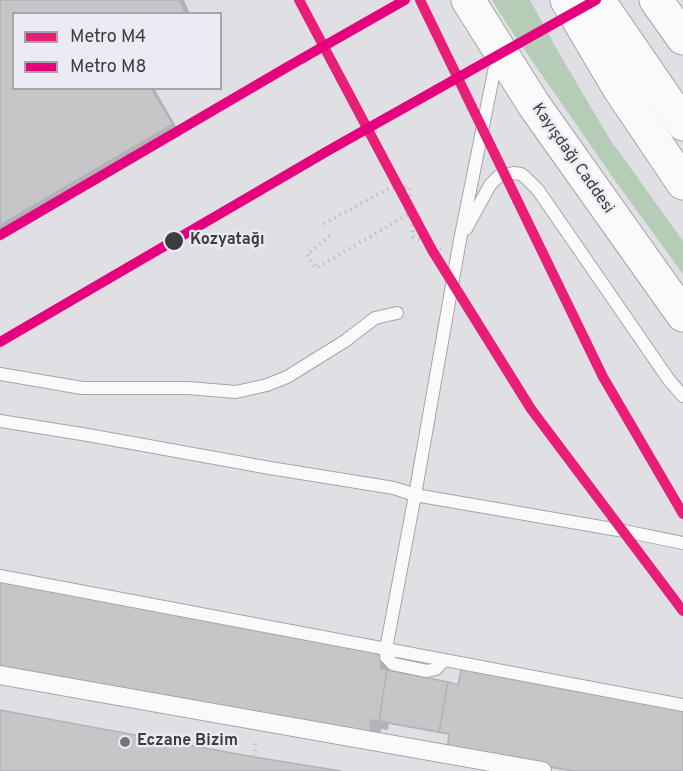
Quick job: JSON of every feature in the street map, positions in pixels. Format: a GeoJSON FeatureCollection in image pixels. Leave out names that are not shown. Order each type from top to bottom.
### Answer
{"type":"FeatureCollection","features":[{"type":"Feature","properties":{"kind":"main road","name":"Kayışdağı Caddesi"},"geometry":{"type":"LineString","coordinates":[[468,0],[534,105],[683,315]]}},
{"type":"Feature","properties":{"kind":"main road"},"geometry":{"type":"LineString","coordinates":[[567,0],[619,88],[683,183]]}},
{"type":"Feature","properties":{"kind":"main road"},"geometry":{"type":"LineString","coordinates":[[598,0],[683,124]]}},
{"type":"Feature","properties":{"kind":"main road"},"geometry":{"type":"LineString","coordinates":[[656,0],[683,38]]}},
{"type":"Feature","properties":{"kind":"street"},"geometry":{"type":"LineString","coordinates":[[0,675],[542,771]]}},
{"type":"Feature","properties":{"kind":"lane"},"geometry":{"type":"LineString","coordinates":[[444,660],[436,669],[427,671],[393,664],[386,657],[386,649],[460,240],[499,50]]}},
{"type":"Feature","properties":{"kind":"lane"},"geometry":{"type":"LineString","coordinates":[[460,240],[490,185],[499,176],[521,174],[538,190],[669,380],[683,396]]}},
{"type":"Feature","properties":{"kind":"lane"},"geometry":{"type":"LineString","coordinates":[[0,374],[82,388],[188,388],[236,392],[267,385],[287,377],[345,341],[375,318],[397,313]]}},
{"type":"Feature","properties":{"kind":"lane"},"geometry":{"type":"LineString","coordinates":[[0,421],[394,488],[415,495],[683,543]]}},
{"type":"Feature","properties":{"kind":"lane"},"geometry":{"type":"LineString","coordinates":[[0,576],[683,705]]}},
{"type":"Feature","properties":{"kind":"path"},"geometry":{"type":"LineString","coordinates":[[324,224],[389,188],[409,187],[413,237],[441,249]]}},
{"type":"Feature","properties":{"kind":"path"},"geometry":{"type":"LineString","coordinates":[[330,236],[307,254],[315,268],[411,213]]}},
{"type":"Feature","properties":{"kind":"path"},"geometry":{"type":"LineString","coordinates":[[401,746],[413,668]]}},
{"type":"Feature","properties":{"kind":"green space"},"geometry":{"type":"Polygon","coordinates":[[[492,0],[530,0],[609,138],[683,241],[683,274],[616,182],[492,0]]]}},
{"type":"Feature","properties":{"kind":"building"},"geometry":{"type":"Polygon","coordinates":[[[0,0],[180,0],[184,12],[12,12],[12,90],[152,90],[173,124],[0,225],[0,0]]]}},
{"type":"Feature","properties":{"kind":"building"},"geometry":{"type":"Polygon","coordinates":[[[0,582],[383,651],[380,669],[387,670],[379,721],[371,720],[369,737],[0,669],[0,582]]]}},
{"type":"Feature","properties":{"kind":"building"},"geometry":{"type":"Polygon","coordinates":[[[462,666],[683,711],[683,771],[575,771],[447,750],[449,734],[439,732],[448,682],[458,685],[462,666]]]}},
{"type":"Feature","properties":{"kind":"building"},"geometry":{"type":"Polygon","coordinates":[[[387,670],[448,682],[439,732],[379,721],[387,670]]]}},
{"type":"Feature","properties":{"kind":"building"},"geometry":{"type":"Polygon","coordinates":[[[0,710],[254,757],[341,771],[0,771],[0,710]]]}},
{"type":"Feature","properties":{"kind":"metro line","name":"M4"},"geometry":{"type":"LineString","coordinates":[[299,0],[432,250],[531,409],[683,611]]}},
{"type":"Feature","properties":{"kind":"metro line","name":"M8"},"geometry":{"type":"LineString","coordinates":[[0,235],[405,0]]}},
{"type":"Feature","properties":{"kind":"metro line","name":"M4"},"geometry":{"type":"LineString","coordinates":[[420,0],[603,377],[683,514]]}},
{"type":"Feature","properties":{"kind":"metro line","name":"M8"},"geometry":{"type":"LineString","coordinates":[[0,342],[331,149],[596,0]]}},
{"type":"Feature","properties":{"kind":"place","name":"Kozyatağı"},"geometry":{"type":"Point","coordinates":[174,241]}},
{"type":"Feature","properties":{"kind":"place","name":"Eczane Bizim"},"geometry":{"type":"Point","coordinates":[125,742]}}]}
